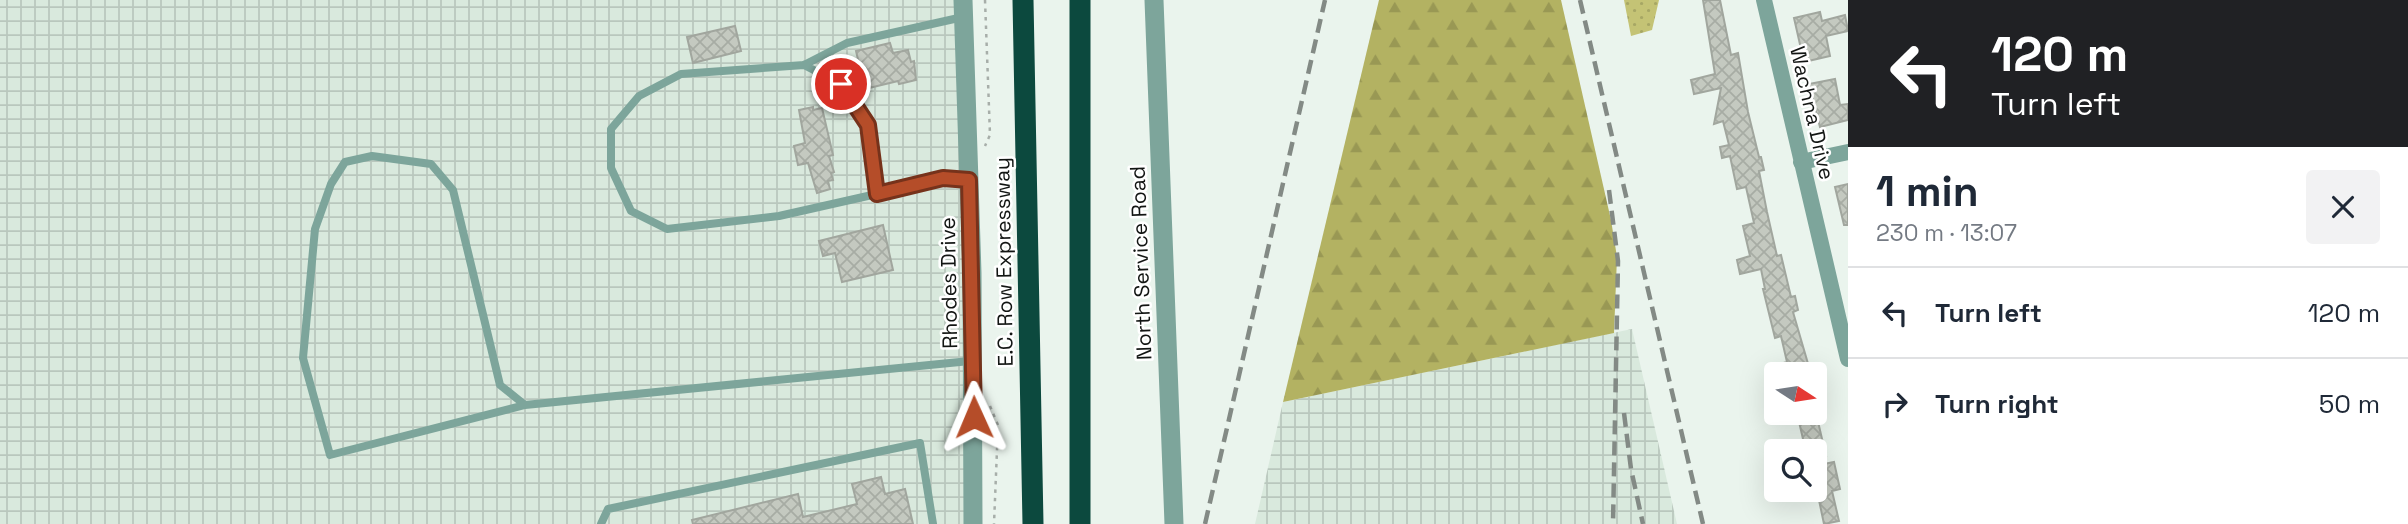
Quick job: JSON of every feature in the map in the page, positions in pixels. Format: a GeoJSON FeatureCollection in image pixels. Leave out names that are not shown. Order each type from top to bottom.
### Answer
{"type":"FeatureCollection","features":[{"type":"Feature","properties":{"kind":"highway","name":"E.C. Row Expressway"},"geometry":{"type":"LineString","coordinates":[[1023,0],[1033,524]]}},
{"type":"Feature","properties":{"kind":"highway"},"geometry":{"type":"LineString","coordinates":[[1080,0],[1080,524]]}},
{"type":"Feature","properties":{"kind":"street","name":"North Service Road"},"geometry":{"type":"LineString","coordinates":[[1154,0],[1174,524]]}},
{"type":"Feature","properties":{"kind":"street","name":"Wachna Drive"},"geometry":{"type":"LineString","coordinates":[[1764,0],[1848,359]]}},
{"type":"Feature","properties":{"kind":"street","name":"Rhodes Drive"},"geometry":{"type":"LineString","coordinates":[[963,8],[973,361],[973,524]]}},
{"type":"Feature","properties":{"kind":"street"},"geometry":{"type":"LineString","coordinates":[[1801,162],[1848,152]]}},
{"type":"Feature","properties":{"kind":"lane"},"geometry":{"type":"LineString","coordinates":[[963,8],[847,43],[804,65],[681,74],[639,96],[611,129],[611,169],[631,211],[667,229],[779,216],[943,178],[969,180]]}},
{"type":"Feature","properties":{"kind":"lane"},"geometry":{"type":"LineString","coordinates":[[804,65],[841,84],[868,125],[877,194]]}},
{"type":"Feature","properties":{"kind":"lane"},"geometry":{"type":"LineString","coordinates":[[525,405],[500,385],[453,190],[431,164],[372,156],[345,162],[331,184],[315,229],[303,359],[330,455],[525,405],[973,361]]}},
{"type":"Feature","properties":{"kind":"lane"},"geometry":{"type":"LineString","coordinates":[[601,524],[608,509],[920,443],[933,524]]}},
{"type":"Feature","properties":{"kind":"path"},"geometry":{"type":"LineString","coordinates":[[982,153],[990,135],[985,0]]}},
{"type":"Feature","properties":{"kind":"path"},"geometry":{"type":"LineString","coordinates":[[994,524],[998,425]]}},
{"type":"Feature","properties":{"kind":"shaded area"},"geometry":{"type":"Polygon","coordinates":[[[0,0],[954,0],[962,202],[965,524],[0,524],[0,0]]]}},
{"type":"Feature","properties":{"kind":"shaded area"},"geometry":{"type":"Polygon","coordinates":[[[1624,0],[1659,0],[1652,30],[1631,36],[1624,0]]]}},
{"type":"Feature","properties":{"kind":"shaded area"},"geometry":{"type":"Polygon","coordinates":[[[1632,329],[1677,524],[1255,524],[1283,402],[1632,329]]]}},
{"type":"Feature","properties":{"kind":"green space"},"geometry":{"type":"Polygon","coordinates":[[[1379,0],[1561,0],[1617,257],[1614,333],[1283,402],[1379,0]]]}},
{"type":"Feature","properties":{"kind":"building"},"geometry":{"type":"Polygon","coordinates":[[[1703,0],[1720,0],[1731,55],[1738,53],[1748,112],[1764,170],[1759,171],[1767,212],[1777,256],[1781,255],[1791,297],[1795,296],[1798,310],[1793,312],[1808,362],[1787,362],[1781,336],[1775,338],[1761,269],[1740,274],[1737,260],[1750,256],[1743,226],[1754,223],[1746,187],[1737,189],[1730,156],[1722,158],[1720,147],[1729,145],[1723,121],[1714,124],[1721,88],[1694,94],[1691,80],[1715,74],[1703,0]]]}},
{"type":"Feature","properties":{"kind":"building"},"geometry":{"type":"Polygon","coordinates":[[[1820,12],[1822,21],[1845,15],[1848,31],[1826,36],[1830,56],[1804,62],[1794,18],[1820,12]]]}},
{"type":"Feature","properties":{"kind":"building"},"geometry":{"type":"Polygon","coordinates":[[[735,26],[741,51],[693,63],[687,37],[735,26]]]}},
{"type":"Feature","properties":{"kind":"building"},"geometry":{"type":"Polygon","coordinates":[[[890,43],[893,53],[908,50],[911,62],[914,61],[916,80],[899,84],[898,81],[865,89],[856,51],[890,43]]]}},
{"type":"Feature","properties":{"kind":"building"},"geometry":{"type":"Polygon","coordinates":[[[1835,79],[1840,105],[1848,104],[1848,120],[1820,127],[1809,84],[1835,79]]]}},
{"type":"Feature","properties":{"kind":"building"},"geometry":{"type":"Polygon","coordinates":[[[813,107],[813,110],[822,108],[833,155],[829,156],[834,172],[831,173],[833,180],[828,181],[830,189],[817,193],[808,163],[798,165],[794,146],[805,143],[799,110],[813,107]]]}},
{"type":"Feature","properties":{"kind":"building"},"geometry":{"type":"Polygon","coordinates":[[[1848,184],[1848,225],[1844,225],[1835,187],[1848,184]]]}},
{"type":"Feature","properties":{"kind":"building"},"geometry":{"type":"Polygon","coordinates":[[[883,225],[893,270],[842,282],[835,253],[823,256],[819,241],[883,225]]]}},
{"type":"Feature","properties":{"kind":"building"},"geometry":{"type":"Polygon","coordinates":[[[1800,425],[1819,425],[1822,439],[1803,439],[1800,425]]]}},
{"type":"Feature","properties":{"kind":"building"},"geometry":{"type":"Polygon","coordinates":[[[1834,462],[1840,489],[1832,491],[1839,521],[1824,524],[1819,502],[1827,502],[1827,463],[1834,462]]]}},
{"type":"Feature","properties":{"kind":"building"},"geometry":{"type":"Polygon","coordinates":[[[881,477],[885,494],[905,489],[913,524],[693,524],[692,520],[798,494],[803,517],[857,504],[852,484],[881,477]]]}},
{"type":"Feature","properties":{"kind":"railway"},"geometry":{"type":"LineString","coordinates":[[1205,524],[1325,0]]}},
{"type":"Feature","properties":{"kind":"railway"},"geometry":{"type":"LineString","coordinates":[[1580,0],[1703,524]]}},
{"type":"Feature","properties":{"kind":"railway"},"geometry":{"type":"LineString","coordinates":[[1609,190],[1618,261],[1613,524]]}},
{"type":"Feature","properties":{"kind":"railway"},"geometry":{"type":"LineString","coordinates":[[1624,413],[1631,469],[1643,524]]}},
{"type":"Feature","properties":{"kind":"route"},"geometry":{"type":"LineString","coordinates":[[841,84],[868,125],[877,194],[943,178],[969,180],[974,417]]}}]}
